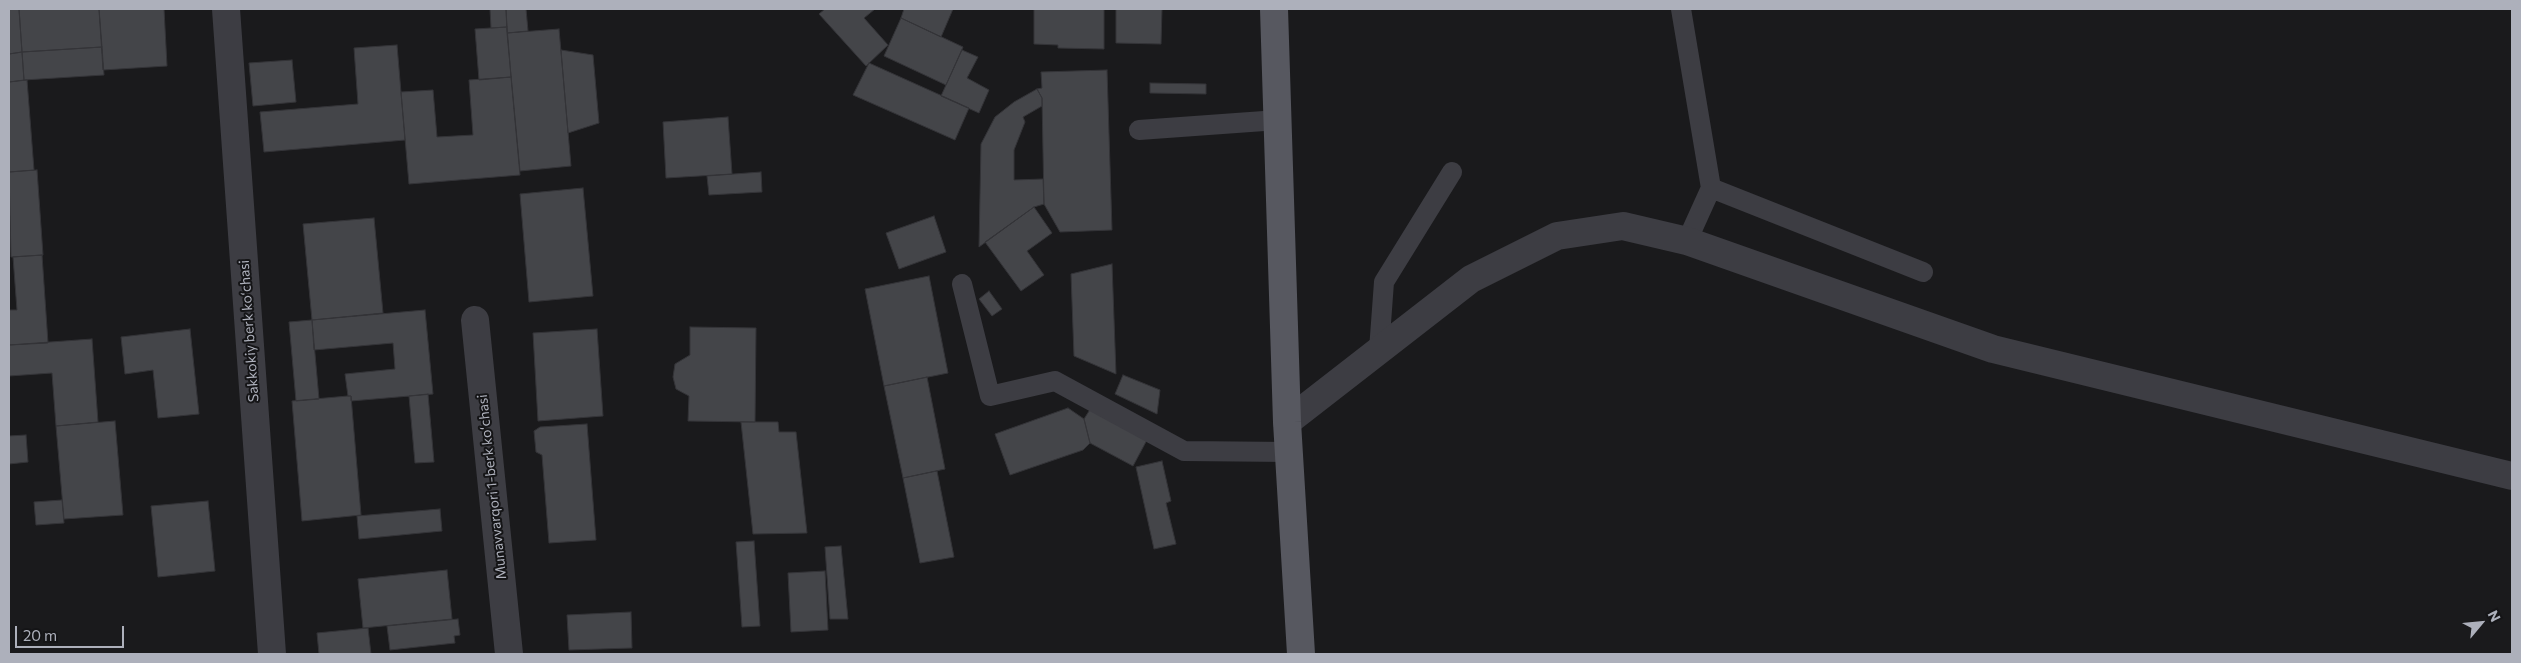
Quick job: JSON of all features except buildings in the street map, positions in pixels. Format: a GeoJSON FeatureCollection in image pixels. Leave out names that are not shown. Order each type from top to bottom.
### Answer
{"type":"FeatureCollection","features":[{"type":"Feature","properties":{"kind":"main road"},"geometry":{"type":"LineString","coordinates":[[1274,9],[1287,422],[1301,654]]}},
{"type":"Feature","properties":{"kind":"street","name":"Sakkokiy berk koʻchasi"},"geometry":{"type":"LineString","coordinates":[[226,9],[272,654]]}},
{"type":"Feature","properties":{"kind":"street"},"geometry":{"type":"LineString","coordinates":[[1287,422],[1471,279],[1557,236],[1623,226],[1688,241],[1993,349],[2512,476]]}},
{"type":"Feature","properties":{"kind":"street","name":"Munavvarqori 1-berk koʻchasi"},"geometry":{"type":"LineString","coordinates":[[475,320],[509,654]]}},
{"type":"Feature","properties":{"kind":"lane"},"geometry":{"type":"LineString","coordinates":[[1680,9],[1711,188],[1688,241]]}},
{"type":"Feature","properties":{"kind":"lane"},"geometry":{"type":"LineString","coordinates":[[1139,130],[1278,120]]}},
{"type":"Feature","properties":{"kind":"lane"},"geometry":{"type":"LineString","coordinates":[[1379,350],[1384,282],[1452,172]]}},
{"type":"Feature","properties":{"kind":"lane"},"geometry":{"type":"LineString","coordinates":[[1711,188],[1924,272]]}},
{"type":"Feature","properties":{"kind":"lane"},"geometry":{"type":"LineString","coordinates":[[962,284],[990,396],[1055,381],[1184,451],[1289,452]]}}]}
